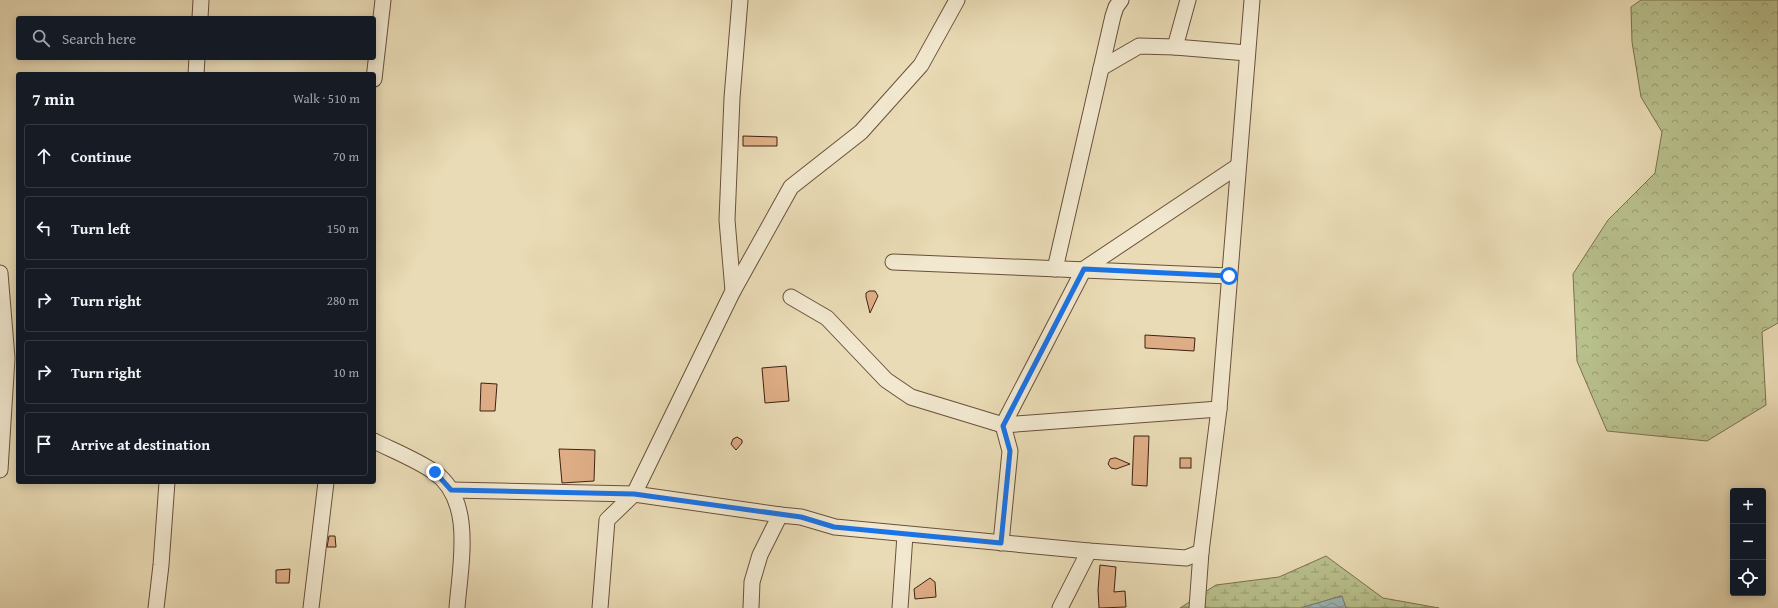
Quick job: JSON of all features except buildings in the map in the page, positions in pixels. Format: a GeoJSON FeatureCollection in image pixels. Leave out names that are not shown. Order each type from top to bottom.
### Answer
{"type":"FeatureCollection","features":[{"type":"Feature","properties":{"kind":"street"},"geometry":{"type":"LineString","coordinates":[[200,16],[201,0]]}},
{"type":"Feature","properties":{"kind":"street"},"geometry":{"type":"LineString","coordinates":[[375,72],[383,0]]}},
{"type":"Feature","properties":{"kind":"street"},"geometry":{"type":"LineString","coordinates":[[733,291],[727,220],[732,98],[740,0]]}},
{"type":"Feature","properties":{"kind":"street"},"geometry":{"type":"LineString","coordinates":[[600,608],[607,520],[634,494],[733,291],[791,187],[861,132],[921,65],[957,0]]}},
{"type":"Feature","properties":{"kind":"street"},"geometry":{"type":"LineString","coordinates":[[1055,269],[1113,16],[1116,7],[1121,0]]}},
{"type":"Feature","properties":{"kind":"street"},"geometry":{"type":"LineString","coordinates":[[1174,47],[1188,0]]}},
{"type":"Feature","properties":{"kind":"street"},"geometry":{"type":"LineString","coordinates":[[1197,608],[1201,552],[1219,410],[1252,0]]}},
{"type":"Feature","properties":{"kind":"street"},"geometry":{"type":"LineString","coordinates":[[1101,68],[1139,46],[1174,47],[1248,53]]}},
{"type":"Feature","properties":{"kind":"street"},"geometry":{"type":"LineString","coordinates":[[196,72],[197,60]]}},
{"type":"Feature","properties":{"kind":"street"},"geometry":{"type":"LineString","coordinates":[[1001,543],[1010,451],[1003,426],[1084,269],[1238,166]]}},
{"type":"Feature","properties":{"kind":"street"},"geometry":{"type":"LineString","coordinates":[[894,262],[1229,276]]}},
{"type":"Feature","properties":{"kind":"street"},"geometry":{"type":"LineString","coordinates":[[0,272],[6,358],[0,470]]}},
{"type":"Feature","properties":{"kind":"street"},"geometry":{"type":"LineString","coordinates":[[791,297],[827,318],[886,380],[911,397],[1003,426],[1219,410]]}},
{"type":"Feature","properties":{"kind":"street"},"geometry":{"type":"LineString","coordinates":[[376,442],[435,472],[451,490],[459,508],[463,531],[456,608]]}},
{"type":"Feature","properties":{"kind":"street"},"geometry":{"type":"LineString","coordinates":[[156,608],[161,566],[167,484]]}},
{"type":"Feature","properties":{"kind":"street"},"geometry":{"type":"LineString","coordinates":[[311,608],[326,484]]}},
{"type":"Feature","properties":{"kind":"street"},"geometry":{"type":"LineString","coordinates":[[451,490],[634,494],[801,517],[834,527],[1089,551],[1186,558],[1201,552]]}},
{"type":"Feature","properties":{"kind":"street"},"geometry":{"type":"LineString","coordinates":[[751,608],[752,582],[760,555],[780,515]]}},
{"type":"Feature","properties":{"kind":"street"},"geometry":{"type":"LineString","coordinates":[[900,608],[905,534]]}},
{"type":"Feature","properties":{"kind":"street"},"geometry":{"type":"LineString","coordinates":[[1060,608],[1089,551]]}},
{"type":"Feature","properties":{"kind":"green space"},"geometry":{"type":"Polygon","coordinates":[[[1641,0],[1778,0],[1778,323],[1762,332],[1766,405],[1707,441],[1607,431],[1577,361],[1573,274],[1608,220],[1655,173],[1662,132],[1641,97],[1632,42],[1631,7],[1641,0]]]}},
{"type":"Feature","properties":{"kind":"green space"},"geometry":{"type":"Polygon","coordinates":[[[1326,556],[1383,598],[1439,608],[1346,608],[1341,596],[1302,608],[1180,608],[1216,585],[1279,577],[1326,556]]]}},
{"type":"Feature","properties":{"kind":"water"},"geometry":{"type":"Polygon","coordinates":[[[1342,596],[1346,608],[1302,608],[1303,607],[1342,596]]]}},
{"type":"Feature","properties":{"kind":"route"},"geometry":{"type":"LineString","coordinates":[[435,472],[451,490],[634,494],[801,517],[834,527],[1001,543],[1010,451],[1003,426],[1084,269],[1229,276]]}}]}
